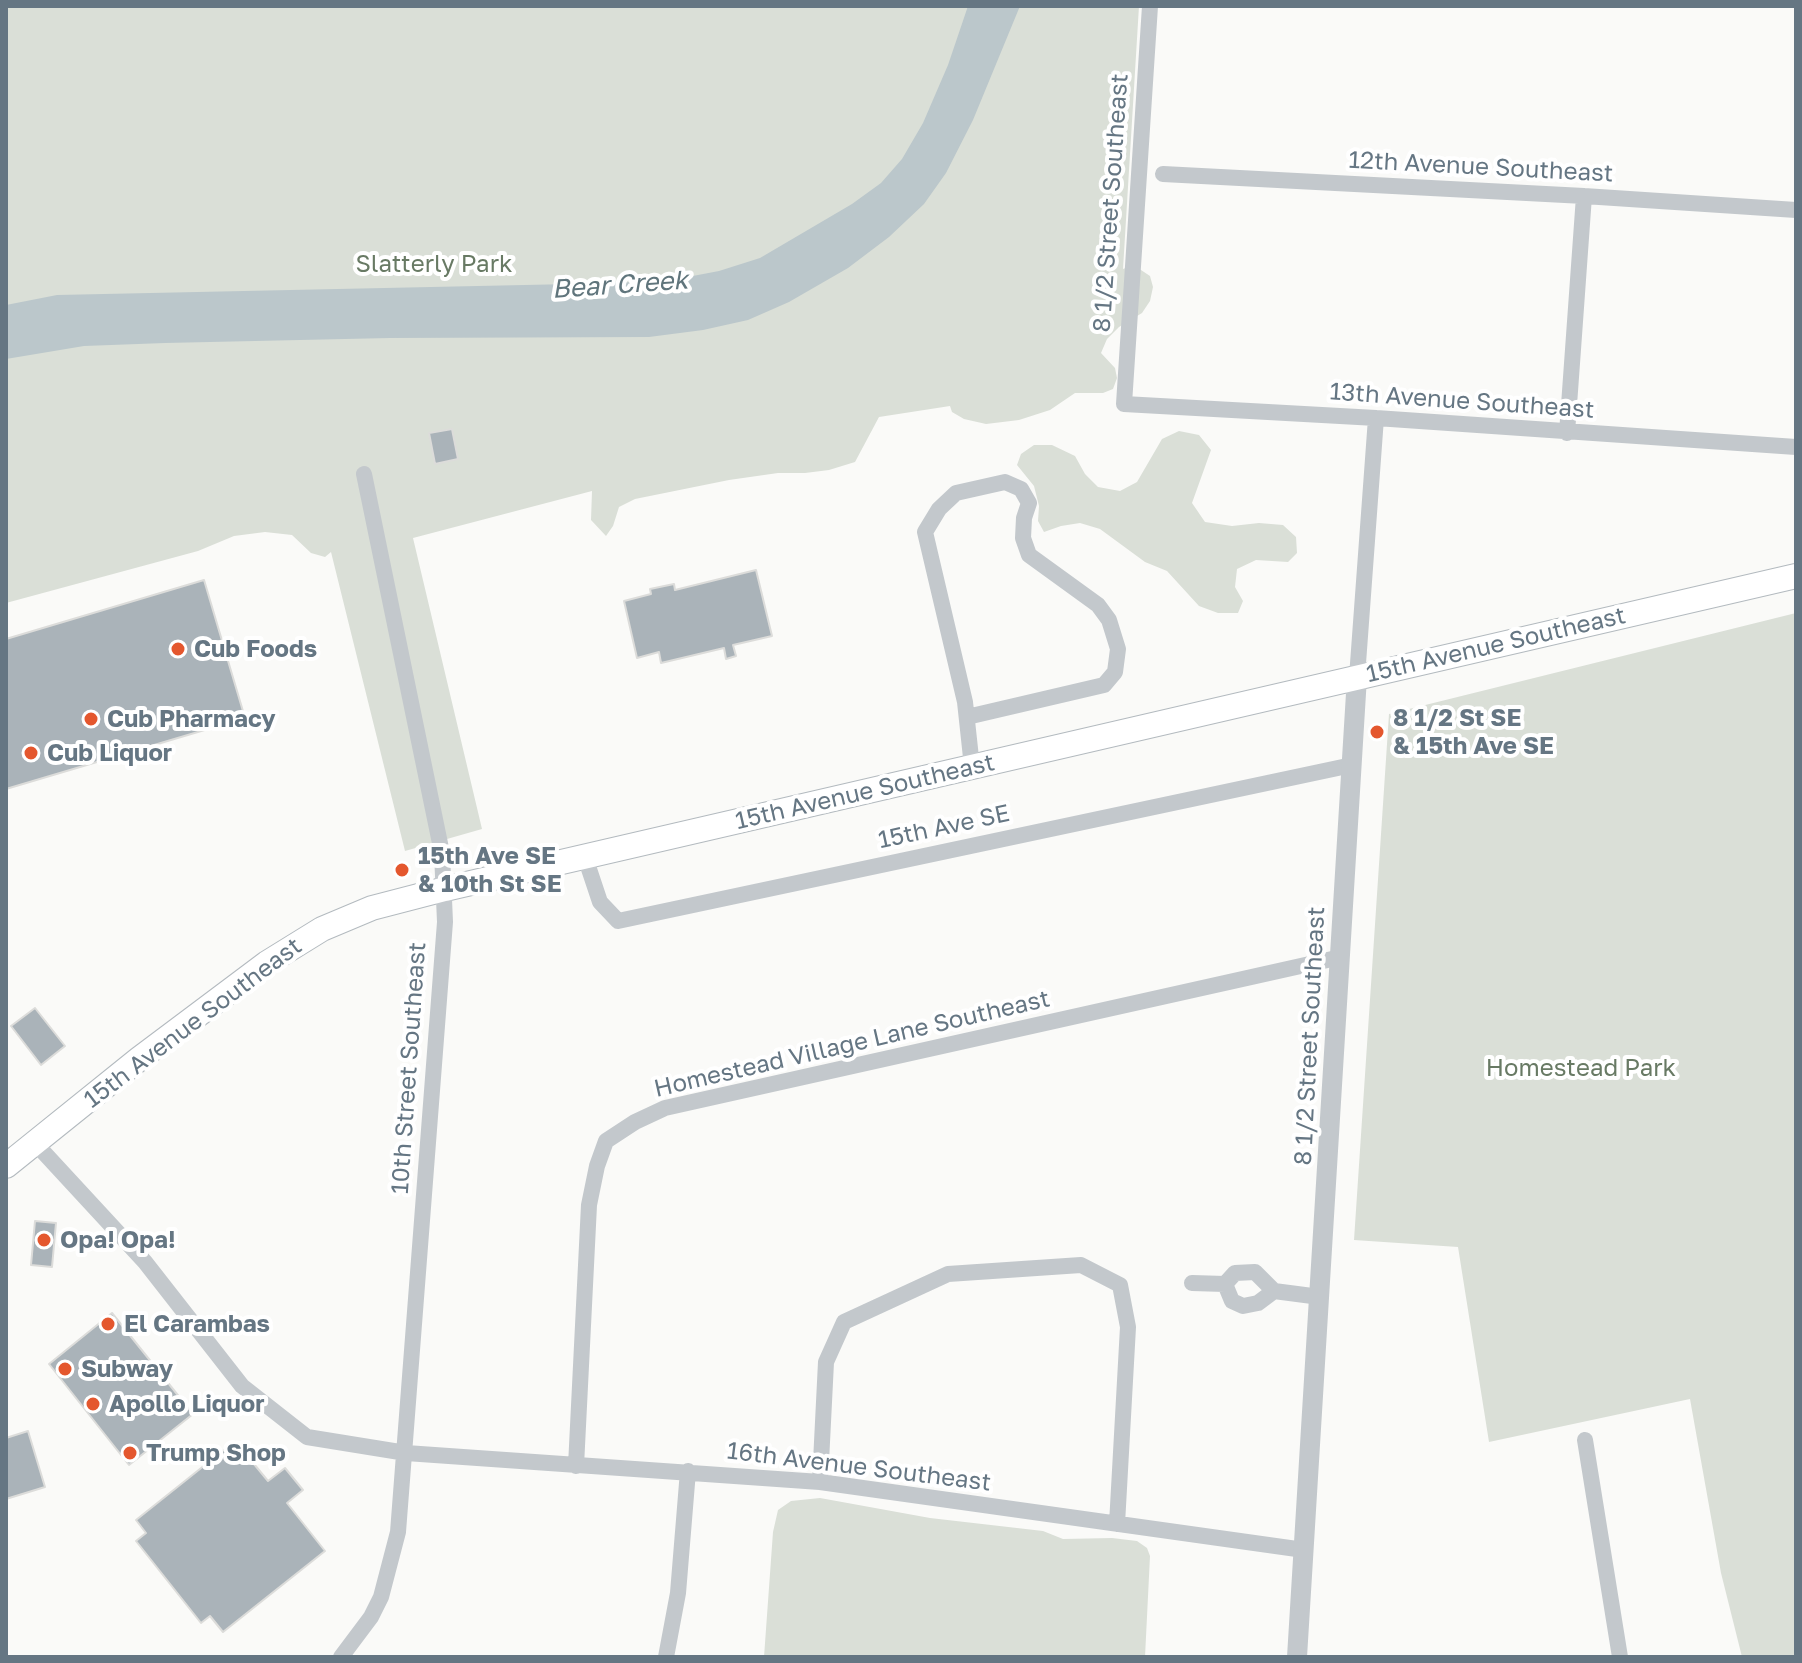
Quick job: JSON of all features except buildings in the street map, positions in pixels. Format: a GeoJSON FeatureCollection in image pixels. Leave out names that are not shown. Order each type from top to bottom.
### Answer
{"type":"FeatureCollection","features":[{"type":"Feature","properties":{"kind":"main road","name":"15th Avenue Southeast"},"geometry":{"type":"LineString","coordinates":[[6,1166],[139,1059],[297,943],[372,908],[1796,576]]}},
{"type":"Feature","properties":{"kind":"street","name":"8 1/2 Street Southeast"},"geometry":{"type":"LineString","coordinates":[[1124,404],[1150,6]]}},
{"type":"Feature","properties":{"kind":"street","name":"12th Avenue Southeast"},"geometry":{"type":"LineString","coordinates":[[1163,174],[1796,210]]}},
{"type":"Feature","properties":{"kind":"street"},"geometry":{"type":"LineString","coordinates":[[1567,433],[1584,196]]}},
{"type":"Feature","properties":{"kind":"street","name":"13th Avenue Southeast"},"geometry":{"type":"LineString","coordinates":[[1124,404],[1796,447]]}},
{"type":"Feature","properties":{"kind":"street","name":"8 1/2 Street Southeast"},"geometry":{"type":"LineString","coordinates":[[1297,1657],[1357,677],[1376,418]]}},
{"type":"Feature","properties":{"kind":"street","name":"10th Street Southeast"},"geometry":{"type":"LineString","coordinates":[[341,1657],[371,1617],[385,1585],[398,1532],[445,922],[442,853],[364,474]]}},
{"type":"Feature","properties":{"kind":"street"},"geometry":{"type":"LineString","coordinates":[[967,717],[1104,685],[1115,672],[1118,649],[1109,620],[1098,605],[1029,555],[1023,538],[1029,503],[1021,489],[1005,482],[956,493],[939,509],[925,532],[967,717],[972,767]]}},
{"type":"Feature","properties":{"kind":"street","name":"15th Ave SE"},"geometry":{"type":"LineString","coordinates":[[585,857],[600,902],[618,921],[1352,765]]}},
{"type":"Feature","properties":{"kind":"street","name":"Homestead Village Lane Southeast"},"geometry":{"type":"LineString","coordinates":[[576,1466],[589,1205],[601,1153],[606,1141],[616,1134],[665,1108],[1341,957]]}},
{"type":"Feature","properties":{"kind":"street","name":"16th Avenue Southeast"},"geometry":{"type":"LineString","coordinates":[[36,1144],[145,1262],[242,1386],[307,1437],[406,1453],[820,1482],[1304,1550]]}},
{"type":"Feature","properties":{"kind":"street"},"geometry":{"type":"LineString","coordinates":[[820,1482],[826,1362],[844,1322],[948,1274],[1081,1265],[1120,1285],[1128,1327],[1117,1524]]}},
{"type":"Feature","properties":{"kind":"street"},"geometry":{"type":"LineString","coordinates":[[1192,1283],[1225,1284],[1235,1273],[1255,1272],[1274,1291],[1320,1297]]}},
{"type":"Feature","properties":{"kind":"street"},"geometry":{"type":"LineString","coordinates":[[1225,1284],[1232,1301],[1243,1306],[1258,1303],[1274,1291]]}},
{"type":"Feature","properties":{"kind":"street"},"geometry":{"type":"LineString","coordinates":[[1585,1440],[1620,1657]]}},
{"type":"Feature","properties":{"kind":"street"},"geometry":{"type":"LineString","coordinates":[[666,1657],[678,1593],[688,1471]]}},
{"type":"Feature","properties":{"kind":"green space","name":"Slatterly Park"},"geometry":{"type":"Polygon","coordinates":[[[6,6],[1139,6],[1123,269],[1141,270],[1150,276],[1153,287],[1150,301],[1142,313],[1119,327],[1107,339],[1101,353],[1115,368],[1117,378],[1113,389],[1103,393],[1075,393],[1050,410],[1019,420],[986,424],[964,419],[952,412],[950,406],[879,417],[855,462],[829,470],[729,480],[635,499],[619,507],[606,536],[591,520],[592,491],[413,538],[482,829],[405,851],[331,552],[325,557],[311,553],[292,535],[265,532],[234,536],[198,551],[6,603],[6,6]]]}},
{"type":"Feature","properties":{"kind":"green space"},"geometry":{"type":"Polygon","coordinates":[[[1179,431],[1199,435],[1211,450],[1192,503],[1205,522],[1232,526],[1259,523],[1283,525],[1296,537],[1297,553],[1288,562],[1256,560],[1237,569],[1235,587],[1243,601],[1238,613],[1218,613],[1199,606],[1167,571],[1145,562],[1100,529],[1080,523],[1044,532],[1038,521],[1039,506],[1034,486],[1017,465],[1021,454],[1034,445],[1052,445],[1075,456],[1085,474],[1098,487],[1120,491],[1137,482],[1162,439],[1179,431]]]}},
{"type":"Feature","properties":{"kind":"green space","name":"Homestead Park"},"geometry":{"type":"Polygon","coordinates":[[[1796,613],[1796,1657],[1742,1657],[1721,1573],[1690,1399],[1489,1442],[1458,1247],[1354,1240],[1389,714],[1796,613]]]}},
{"type":"Feature","properties":{"kind":"green space"},"geometry":{"type":"Polygon","coordinates":[[[820,1498],[930,1518],[1043,1531],[1063,1539],[1137,1541],[1147,1548],[1150,1556],[1145,1657],[764,1657],[773,1532],[778,1510],[791,1501],[820,1498]]]}},
{"type":"Feature","properties":{"kind":"water","name":"Bear Creek"},"geometry":{"type":"Polygon","coordinates":[[[968,6],[1020,6],[973,120],[946,173],[924,204],[889,237],[848,268],[789,302],[748,320],[649,337],[165,343],[84,346],[6,359],[6,305],[57,295],[618,283],[677,279],[719,271],[760,258],[852,204],[881,183],[902,159],[923,123],[948,65],[968,6]]]}},
{"type":"Feature","properties":{"kind":"place","name":"Cub Foods"},"geometry":{"type":"Point","coordinates":[178,649]}},
{"type":"Feature","properties":{"kind":"place","name":"Cub Pharmacy"},"geometry":{"type":"Point","coordinates":[91,719]}},
{"type":"Feature","properties":{"kind":"place","name":"8 1/2 St SE & 15th Ave SE"},"geometry":{"type":"Point","coordinates":[1377,732]}},
{"type":"Feature","properties":{"kind":"place","name":"Cub Liquor"},"geometry":{"type":"Point","coordinates":[31,753]}},
{"type":"Feature","properties":{"kind":"place","name":"15th Ave SE & 10th St SE"},"geometry":{"type":"Point","coordinates":[402,870]}},
{"type":"Feature","properties":{"kind":"place","name":"Opa! Opa!"},"geometry":{"type":"Point","coordinates":[44,1240]}},
{"type":"Feature","properties":{"kind":"place","name":"El Carambas"},"geometry":{"type":"Point","coordinates":[108,1324]}},
{"type":"Feature","properties":{"kind":"place","name":"Subway"},"geometry":{"type":"Point","coordinates":[65,1369]}},
{"type":"Feature","properties":{"kind":"place","name":"Apollo Liquor"},"geometry":{"type":"Point","coordinates":[93,1404]}},
{"type":"Feature","properties":{"kind":"place","name":"Trump Shop"},"geometry":{"type":"Point","coordinates":[130,1453]}}]}
